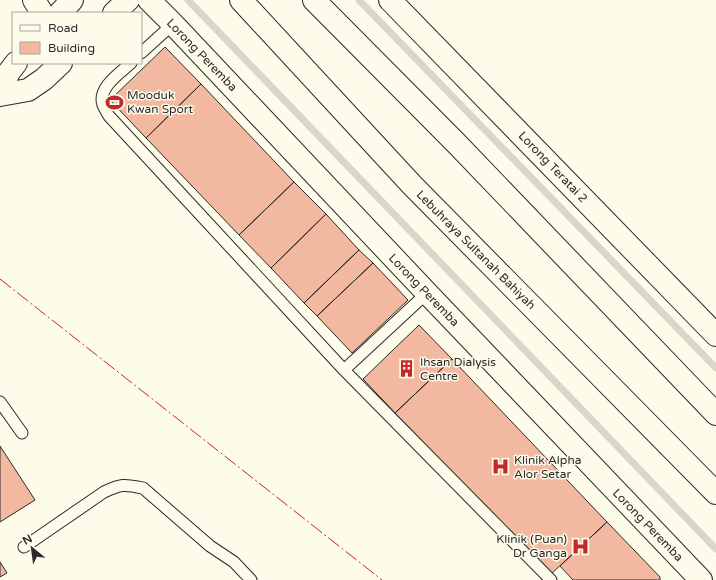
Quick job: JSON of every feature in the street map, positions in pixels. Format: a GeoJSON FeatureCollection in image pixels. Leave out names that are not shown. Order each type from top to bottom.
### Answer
{"type":"FeatureCollection","features":[{"type":"Feature","properties":{"kind":"street"},"geometry":{"type":"LineString","coordinates":[[34,0],[41,12]]}},
{"type":"Feature","properties":{"kind":"street"},"geometry":{"type":"LineString","coordinates":[[61,12],[72,0]]}},
{"type":"Feature","properties":{"kind":"street"},"geometry":{"type":"LineString","coordinates":[[115,12],[128,0]]}},
{"type":"Feature","properties":{"kind":"street","name":"Lorong Peremba"},"geometry":{"type":"LineString","coordinates":[[148,0],[697,579]]}},
{"type":"Feature","properties":{"kind":"street","name":"Lebuhraya Sultanah Bahiyah"},"geometry":{"type":"LineString","coordinates":[[241,0],[412,185],[716,493]]}},
{"type":"Feature","properties":{"kind":"street"},"geometry":{"type":"LineString","coordinates":[[314,0],[457,144],[716,414]]}},
{"type":"Feature","properties":{"kind":"street","name":"Lorong Teratai 2"},"geometry":{"type":"LineString","coordinates":[[390,0],[716,335]]}},
{"type":"Feature","properties":{"kind":"street"},"geometry":{"type":"LineString","coordinates":[[0,91],[9,72],[15,64]]}},
{"type":"Feature","properties":{"kind":"street"},"geometry":{"type":"LineString","coordinates":[[0,95],[28,90],[44,79],[60,64]]}},
{"type":"Feature","properties":{"kind":"lane"},"geometry":{"type":"LineString","coordinates":[[142,52],[172,24]]}},
{"type":"Feature","properties":{"kind":"lane"},"geometry":{"type":"LineString","coordinates":[[130,64],[107,85],[102,94],[103,104],[109,116],[344,370],[551,580]]}},
{"type":"Feature","properties":{"kind":"lane"},"geometry":{"type":"LineString","coordinates":[[344,370],[427,293]]}},
{"type":"Feature","properties":{"kind":"lane"},"geometry":{"type":"LineString","coordinates":[[0,402],[22,433]]}},
{"type":"Feature","properties":{"kind":"lane"},"geometry":{"type":"LineString","coordinates":[[24,547],[104,492],[116,486],[128,484],[143,488],[210,546],[234,562],[251,580]]}},
{"type":"Feature","properties":{"kind":"building"},"geometry":{"type":"Polygon","coordinates":[[[165,47],[201,84],[146,138],[110,100],[165,47]]]}},
{"type":"Feature","properties":{"kind":"building"},"geometry":{"type":"Polygon","coordinates":[[[201,84],[294,182],[239,235],[146,138],[201,84]]]}},
{"type":"Feature","properties":{"kind":"building"},"geometry":{"type":"Polygon","coordinates":[[[294,182],[326,214],[271,268],[239,235],[294,182]]]}},
{"type":"Feature","properties":{"kind":"building"},"geometry":{"type":"Polygon","coordinates":[[[326,214],[359,250],[304,303],[271,268],[326,214]]]}},
{"type":"Feature","properties":{"kind":"building"},"geometry":{"type":"Polygon","coordinates":[[[359,250],[373,263],[317,316],[304,303],[359,250]]]}},
{"type":"Feature","properties":{"kind":"building"},"geometry":{"type":"Polygon","coordinates":[[[373,263],[408,300],[352,353],[317,316],[373,263]]]}},
{"type":"Feature","properties":{"kind":"building","name":"Ihsan Dialysis Centre"},"geometry":{"type":"Polygon","coordinates":[[[419,325],[452,359],[395,413],[363,379],[419,325]]]}},
{"type":"Feature","properties":{"kind":"building","name":"Klinik Alpha Alor Setar"},"geometry":{"type":"Polygon","coordinates":[[[452,359],[607,522],[550,575],[395,413],[452,359]]]}},
{"type":"Feature","properties":{"kind":"building"},"geometry":{"type":"Polygon","coordinates":[[[0,446],[35,500],[0,522],[0,446]]]}},
{"type":"Feature","properties":{"kind":"building"},"geometry":{"type":"Polygon","coordinates":[[[607,522],[660,577],[660,580],[573,580],[560,566],[607,522]]]}},
{"type":"Feature","properties":{"kind":"building"},"geometry":{"type":"Polygon","coordinates":[[[0,562],[7,573],[0,577],[0,562]]]}},
{"type":"Feature","properties":{"kind":"waterway"},"geometry":{"type":"LineString","coordinates":[[188,0],[716,549]]}},
{"type":"Feature","properties":{"kind":"waterway"},"geometry":{"type":"LineString","coordinates":[[359,0],[716,368]]}},
{"type":"Feature","properties":{"kind":"power"},"geometry":{"type":"LineString","coordinates":[[0,279],[382,580]]}},
{"type":"Feature","properties":{"kind":"place","name":"Mooduk Kwan Sport"},"geometry":{"type":"Point","coordinates":[114,102]}},
{"type":"Feature","properties":{"kind":"place","name":"Ihsan Dialysis Centre"},"geometry":{"type":"Point","coordinates":[407,369]}},
{"type":"Feature","properties":{"kind":"place","name":"Klinik Alpha Alor Setar"},"geometry":{"type":"Point","coordinates":[501,467]}},
{"type":"Feature","properties":{"kind":"place","name":"Klinik (Puan) Dr Ganga"},"geometry":{"type":"Point","coordinates":[580,546]}}]}
